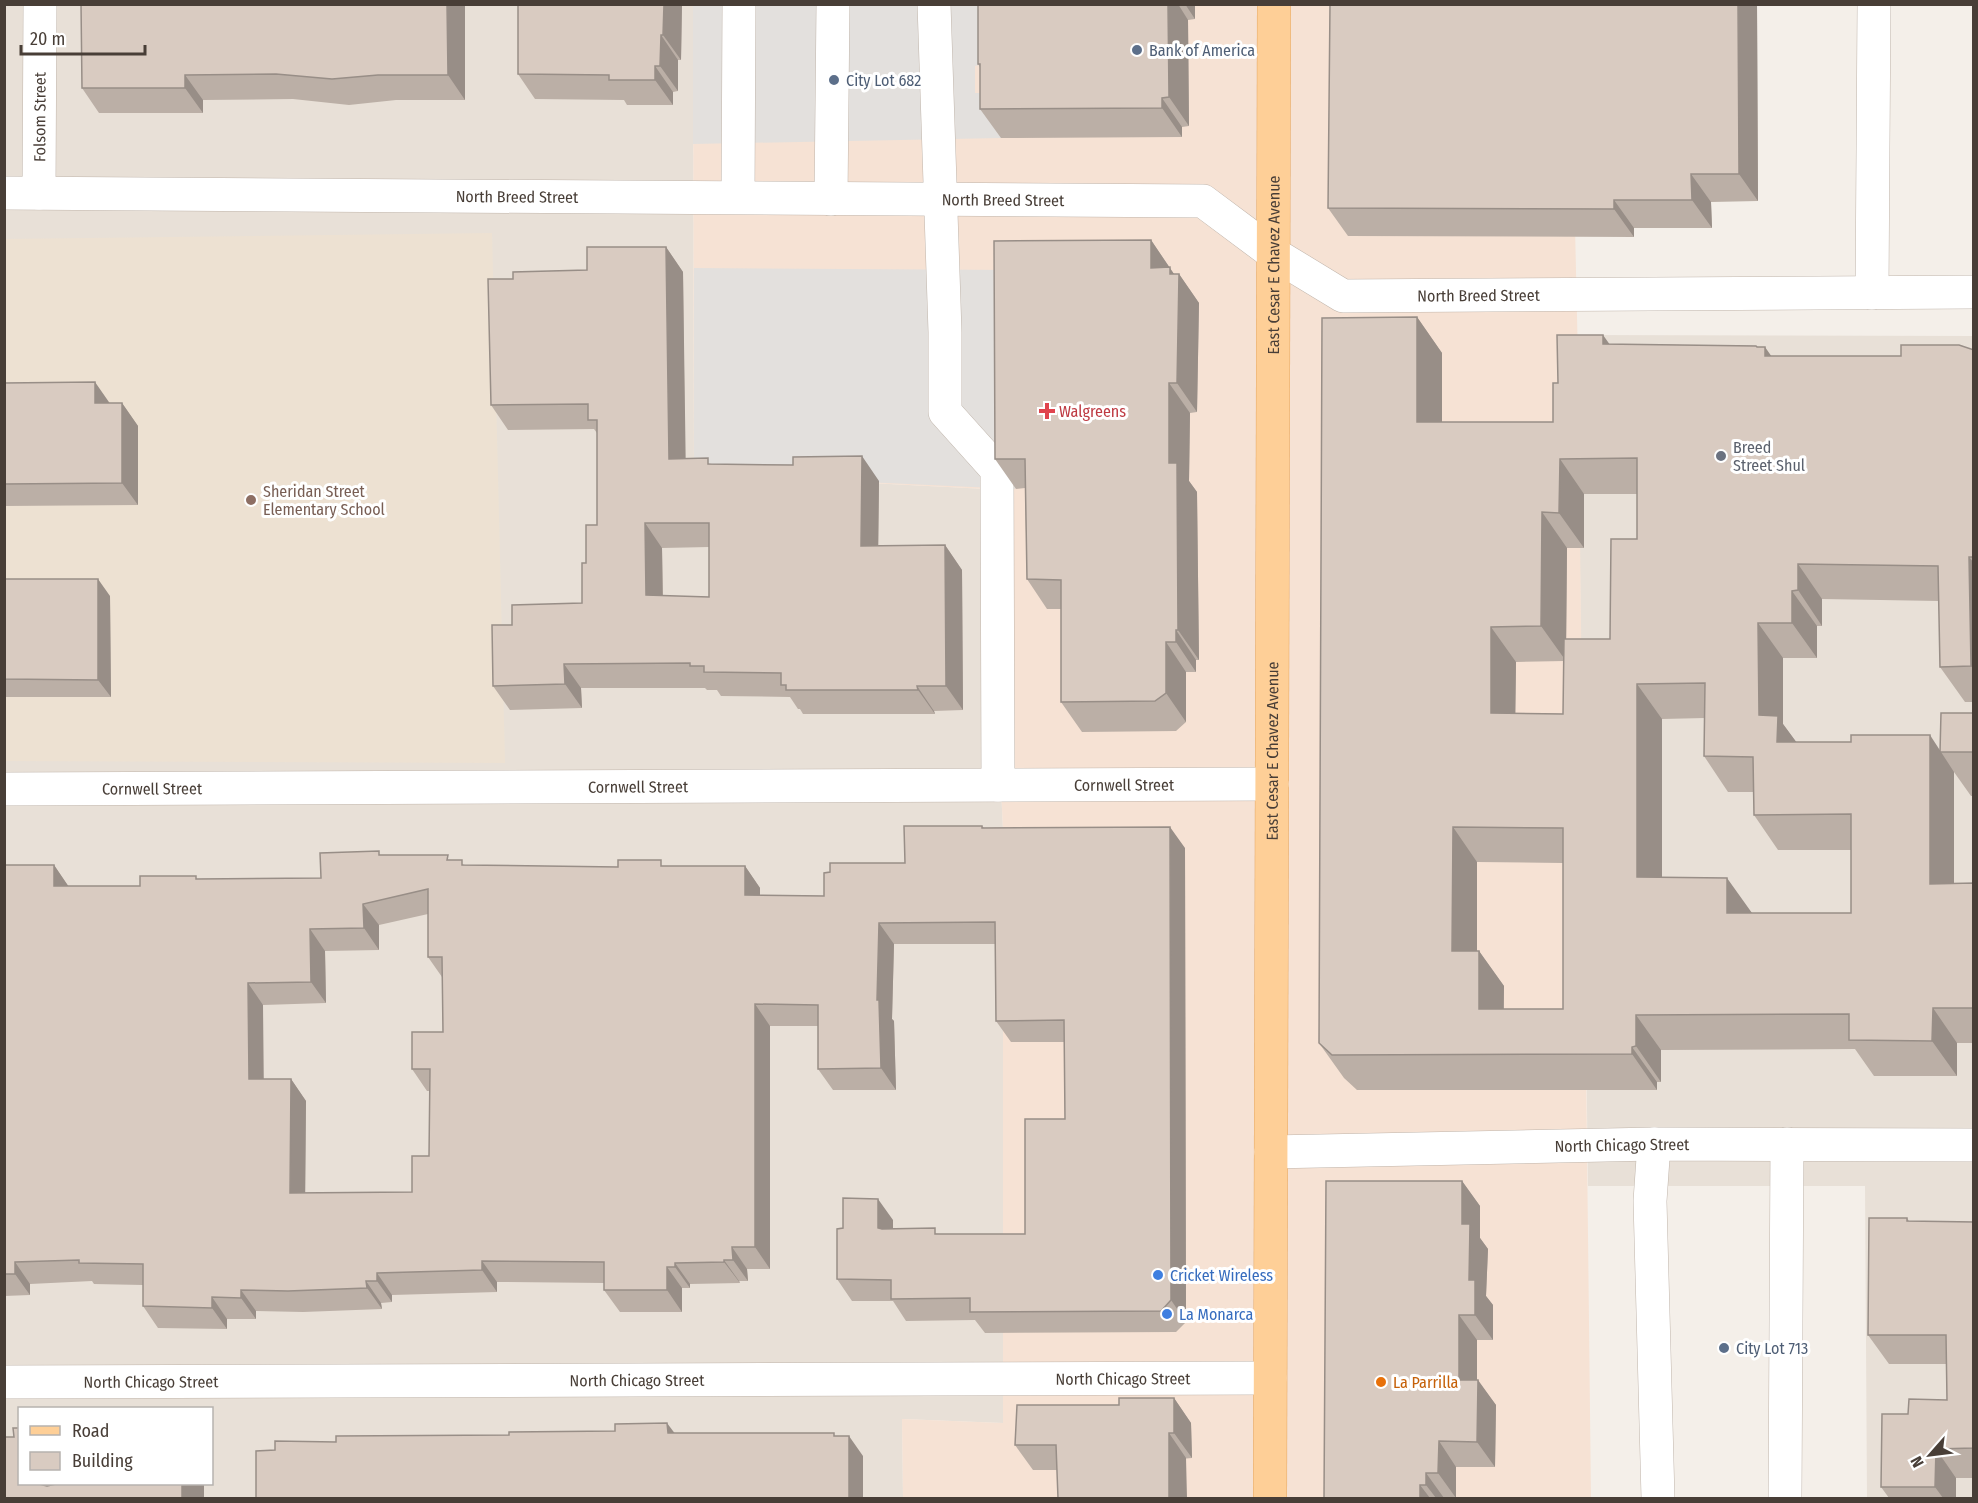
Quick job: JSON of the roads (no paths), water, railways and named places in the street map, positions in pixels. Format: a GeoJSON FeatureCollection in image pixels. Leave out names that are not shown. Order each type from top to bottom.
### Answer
{"type":"FeatureCollection","features":[{"type":"Feature","properties":{"kind":"main road","name":"East Cesar E Chavez Avenue"},"geometry":{"type":"LineString","coordinates":[[1270,1498],[1275,4]]}},
{"type":"Feature","properties":{"kind":"street","name":"Folsom Street"},"geometry":{"type":"LineString","coordinates":[[39,193],[40,4]]}},
{"type":"Feature","properties":{"kind":"street"},"geometry":{"type":"LineString","coordinates":[[738,197],[740,4]]}},
{"type":"Feature","properties":{"kind":"street"},"geometry":{"type":"LineString","coordinates":[[831,199],[833,4]]}},
{"type":"Feature","properties":{"kind":"street"},"geometry":{"type":"LineString","coordinates":[[934,4],[945,332],[945,412],[997,470],[998,785]]}},
{"type":"Feature","properties":{"kind":"street"},"geometry":{"type":"LineString","coordinates":[[1872,293],[1874,4]]}},
{"type":"Feature","properties":{"kind":"street","name":"North Breed Street"},"geometry":{"type":"LineString","coordinates":[[4,193],[1203,201],[1274,254],[1343,296],[1974,292]]}},
{"type":"Feature","properties":{"kind":"street","name":"Cornwell Street"},"geometry":{"type":"LineString","coordinates":[[4,789],[1272,784]]}},
{"type":"Feature","properties":{"kind":"street"},"geometry":{"type":"LineString","coordinates":[[1654,1144],[1650,1201],[1658,1498]]}},
{"type":"Feature","properties":{"kind":"street","name":"North Chicago Street"},"geometry":{"type":"LineString","coordinates":[[1271,1152],[1654,1144],[1974,1145]]}},
{"type":"Feature","properties":{"kind":"street"},"geometry":{"type":"LineString","coordinates":[[1785,1498],[1787,1144]]}},
{"type":"Feature","properties":{"kind":"street","name":"North Chicago Street"},"geometry":{"type":"LineString","coordinates":[[4,1382],[67,1395],[1270,1378]]}},
{"type":"Feature","properties":{"kind":"place","name":"Bank of America"},"geometry":{"type":"Point","coordinates":[1137,50]}},
{"type":"Feature","properties":{"kind":"place","name":"City Lot 682"},"geometry":{"type":"Point","coordinates":[834,80]}},
{"type":"Feature","properties":{"kind":"place","name":"Walgreens"},"geometry":{"type":"Point","coordinates":[1047,411]}},
{"type":"Feature","properties":{"kind":"place","name":"Breed Street Shul"},"geometry":{"type":"Point","coordinates":[1721,456]}},
{"type":"Feature","properties":{"kind":"place","name":"Sheridan Street Elementary School"},"geometry":{"type":"Point","coordinates":[251,500]}},
{"type":"Feature","properties":{"kind":"place","name":"Cricket Wireless"},"geometry":{"type":"Point","coordinates":[1158,1275]}},
{"type":"Feature","properties":{"kind":"place","name":"La Monarca"},"geometry":{"type":"Point","coordinates":[1167,1314]}},
{"type":"Feature","properties":{"kind":"place","name":"City Lot 713"},"geometry":{"type":"Point","coordinates":[1724,1348]}},
{"type":"Feature","properties":{"kind":"place","name":"La Parrilla"},"geometry":{"type":"Point","coordinates":[1381,1382]}}]}
